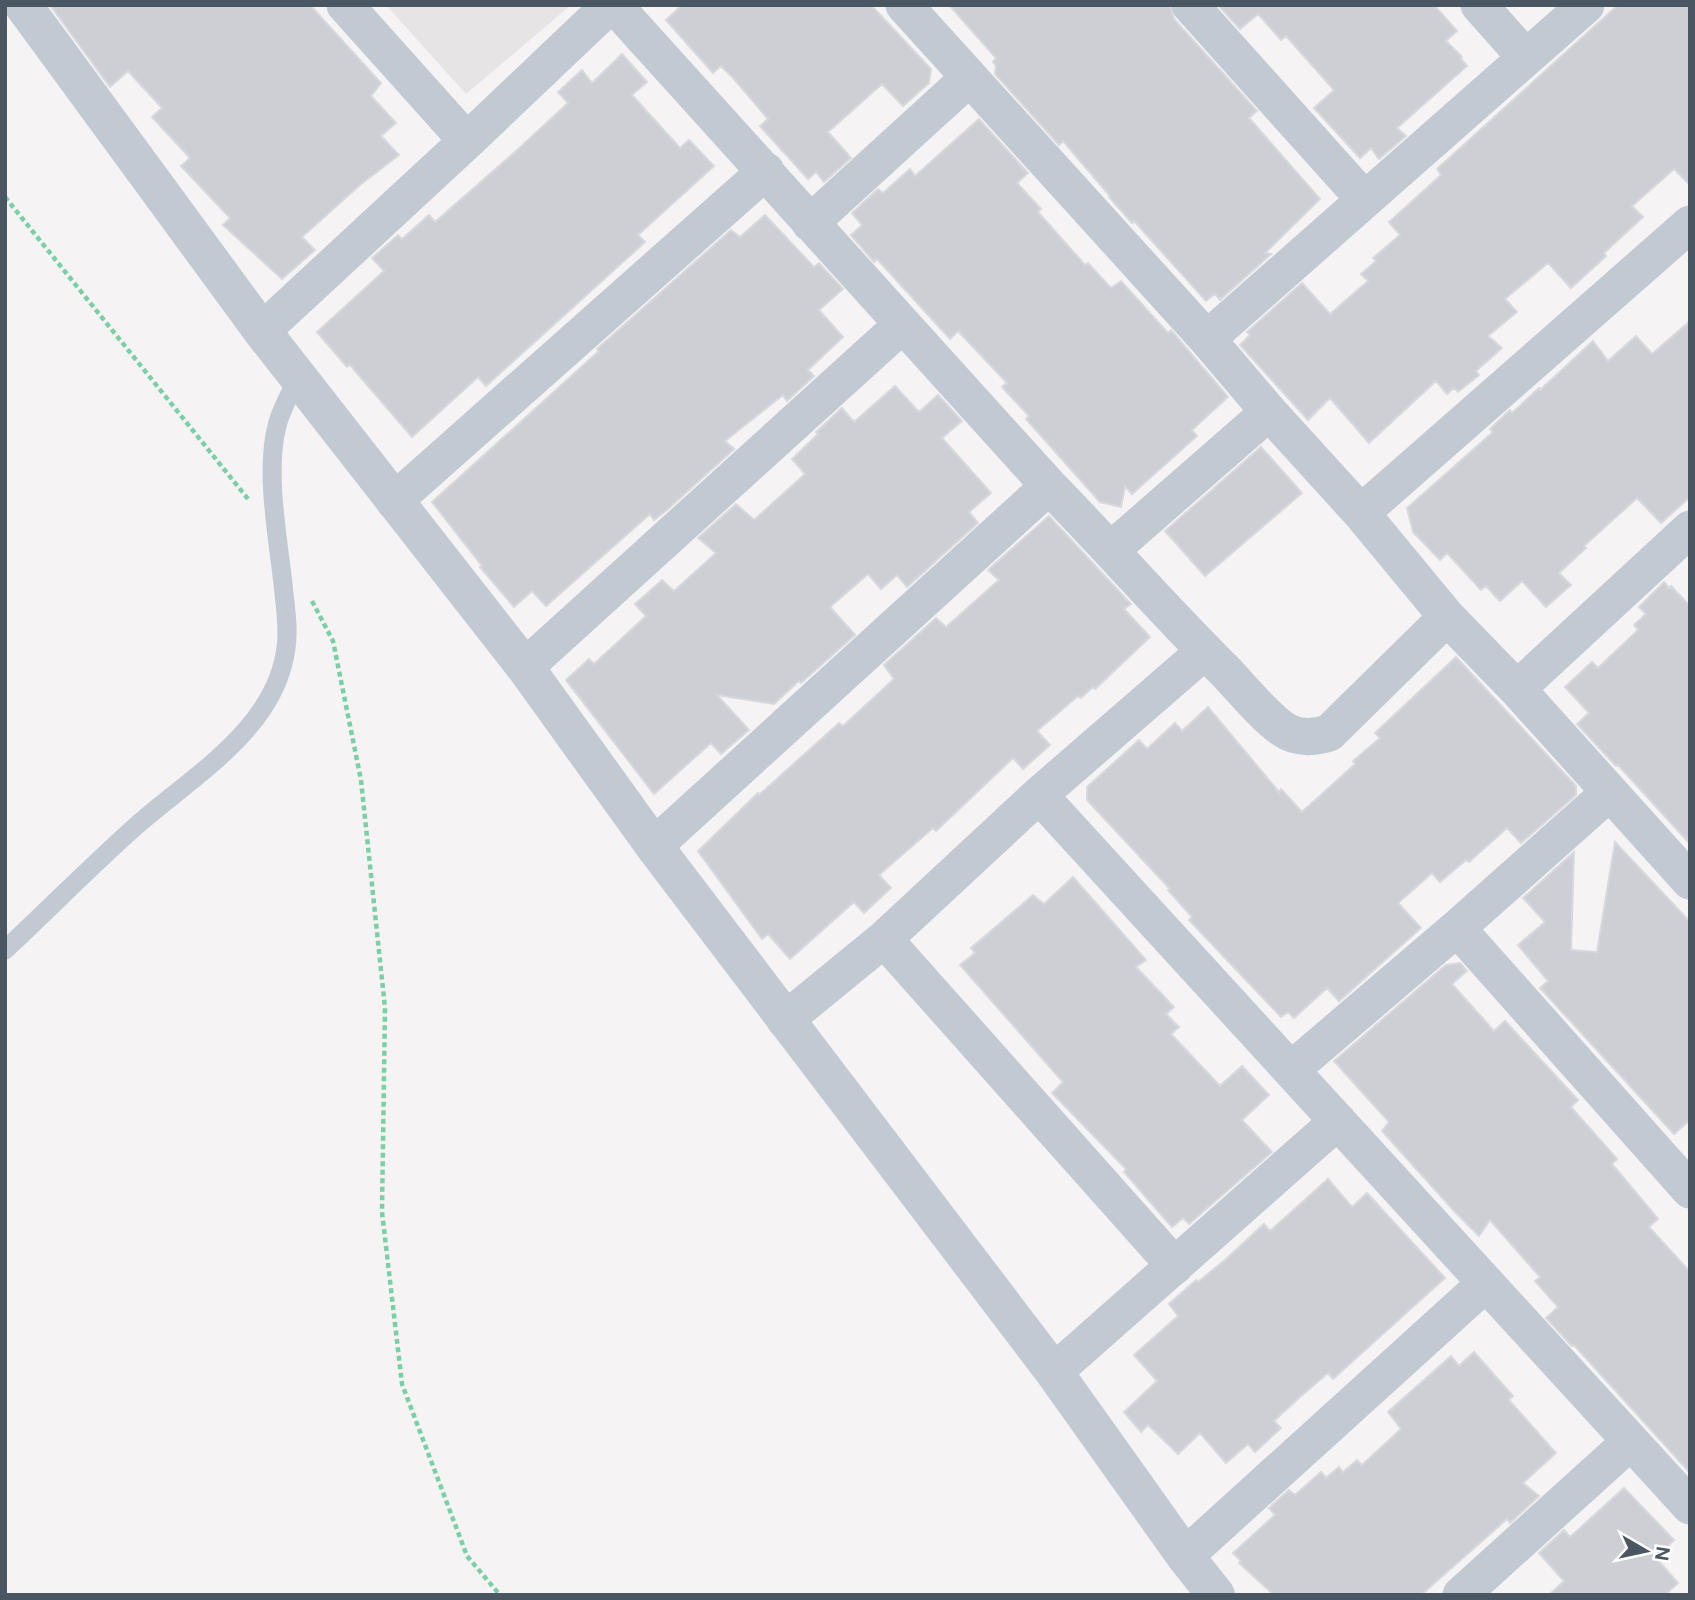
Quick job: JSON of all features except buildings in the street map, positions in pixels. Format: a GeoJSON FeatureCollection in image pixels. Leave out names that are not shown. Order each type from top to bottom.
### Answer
{"type":"FeatureCollection","features":[{"type":"Feature","properties":{"kind":"street"},"geometry":{"type":"LineString","coordinates":[[23,5],[262,331],[525,667],[654,846],[1054,1372],[1185,1556],[1216,1595]]}},
{"type":"Feature","properties":{"kind":"street"},"geometry":{"type":"LineString","coordinates":[[345,5],[467,141]]}},
{"type":"Feature","properties":{"kind":"street"},"geometry":{"type":"LineString","coordinates":[[262,331],[612,5],[766,171],[1049,486],[1283,729],[1301,737],[1316,737],[1329,733],[1447,617]]}},
{"type":"Feature","properties":{"kind":"street"},"geometry":{"type":"LineString","coordinates":[[904,5],[1207,339],[1361,513],[1447,617],[1690,881]]}},
{"type":"Feature","properties":{"kind":"street"},"geometry":{"type":"LineString","coordinates":[[1190,5],[1364,199]]}},
{"type":"Feature","properties":{"kind":"street"},"geometry":{"type":"LineString","coordinates":[[1479,5],[1526,58]]}},
{"type":"Feature","properties":{"kind":"street"},"geometry":{"type":"LineString","coordinates":[[1207,339],[1586,5]]}},
{"type":"Feature","properties":{"kind":"street"},"geometry":{"type":"LineString","coordinates":[[810,223],[969,78]]}},
{"type":"Feature","properties":{"kind":"street"},"geometry":{"type":"LineString","coordinates":[[394,501],[766,171]]}},
{"type":"Feature","properties":{"kind":"street"},"geometry":{"type":"LineString","coordinates":[[1361,513],[1690,224]]}},
{"type":"Feature","properties":{"kind":"street"},"geometry":{"type":"LineString","coordinates":[[525,667],[902,325]]}},
{"type":"Feature","properties":{"kind":"street"},"geometry":{"type":"LineString","coordinates":[[1111,550],[1269,412]]}},
{"type":"Feature","properties":{"kind":"street"},"geometry":{"type":"LineString","coordinates":[[654,846],[1049,486]]}},
{"type":"Feature","properties":{"kind":"street"},"geometry":{"type":"LineString","coordinates":[[1517,690],[1684,546]]}},
{"type":"Feature","properties":{"kind":"street"},"geometry":{"type":"LineString","coordinates":[[786,1020],[884,939],[1039,795],[1205,651]]}},
{"type":"Feature","properties":{"kind":"street"},"geometry":{"type":"LineString","coordinates":[[1292,1069],[1610,792]]}},
{"type":"Feature","properties":{"kind":"street"},"geometry":{"type":"LineString","coordinates":[[1039,795],[1690,1506]]}},
{"type":"Feature","properties":{"kind":"street"},"geometry":{"type":"LineString","coordinates":[[1457,928],[1684,1171]]}},
{"type":"Feature","properties":{"kind":"street"},"geometry":{"type":"LineString","coordinates":[[884,939],[1175,1266]]}},
{"type":"Feature","properties":{"kind":"street"},"geometry":{"type":"LineString","coordinates":[[1054,1372],[1338,1121]]}},
{"type":"Feature","properties":{"kind":"street"},"geometry":{"type":"LineString","coordinates":[[1185,1556],[1486,1283]]}},
{"type":"Feature","properties":{"kind":"street"},"geometry":{"type":"LineString","coordinates":[[1461,1595],[1630,1442]]}},
{"type":"Feature","properties":{"kind":"lane"},"geometry":{"type":"LineString","coordinates":[[5,950],[135,826],[232,744],[257,716],[271,693],[282,668],[287,623],[274,492],[276,429],[298,378]]}},
{"type":"Feature","properties":{"kind":"path"},"geometry":{"type":"LineString","coordinates":[[5,197],[278,537]]}},
{"type":"Feature","properties":{"kind":"path"},"geometry":{"type":"LineString","coordinates":[[309,595],[333,641],[361,780],[385,1008],[382,1212],[402,1384],[467,1556],[500,1595]]}},
{"type":"Feature","properties":{"kind":"shaded area"},"geometry":{"type":"Polygon","coordinates":[[[386,5],[571,5],[466,94],[386,5]]]}}]}
